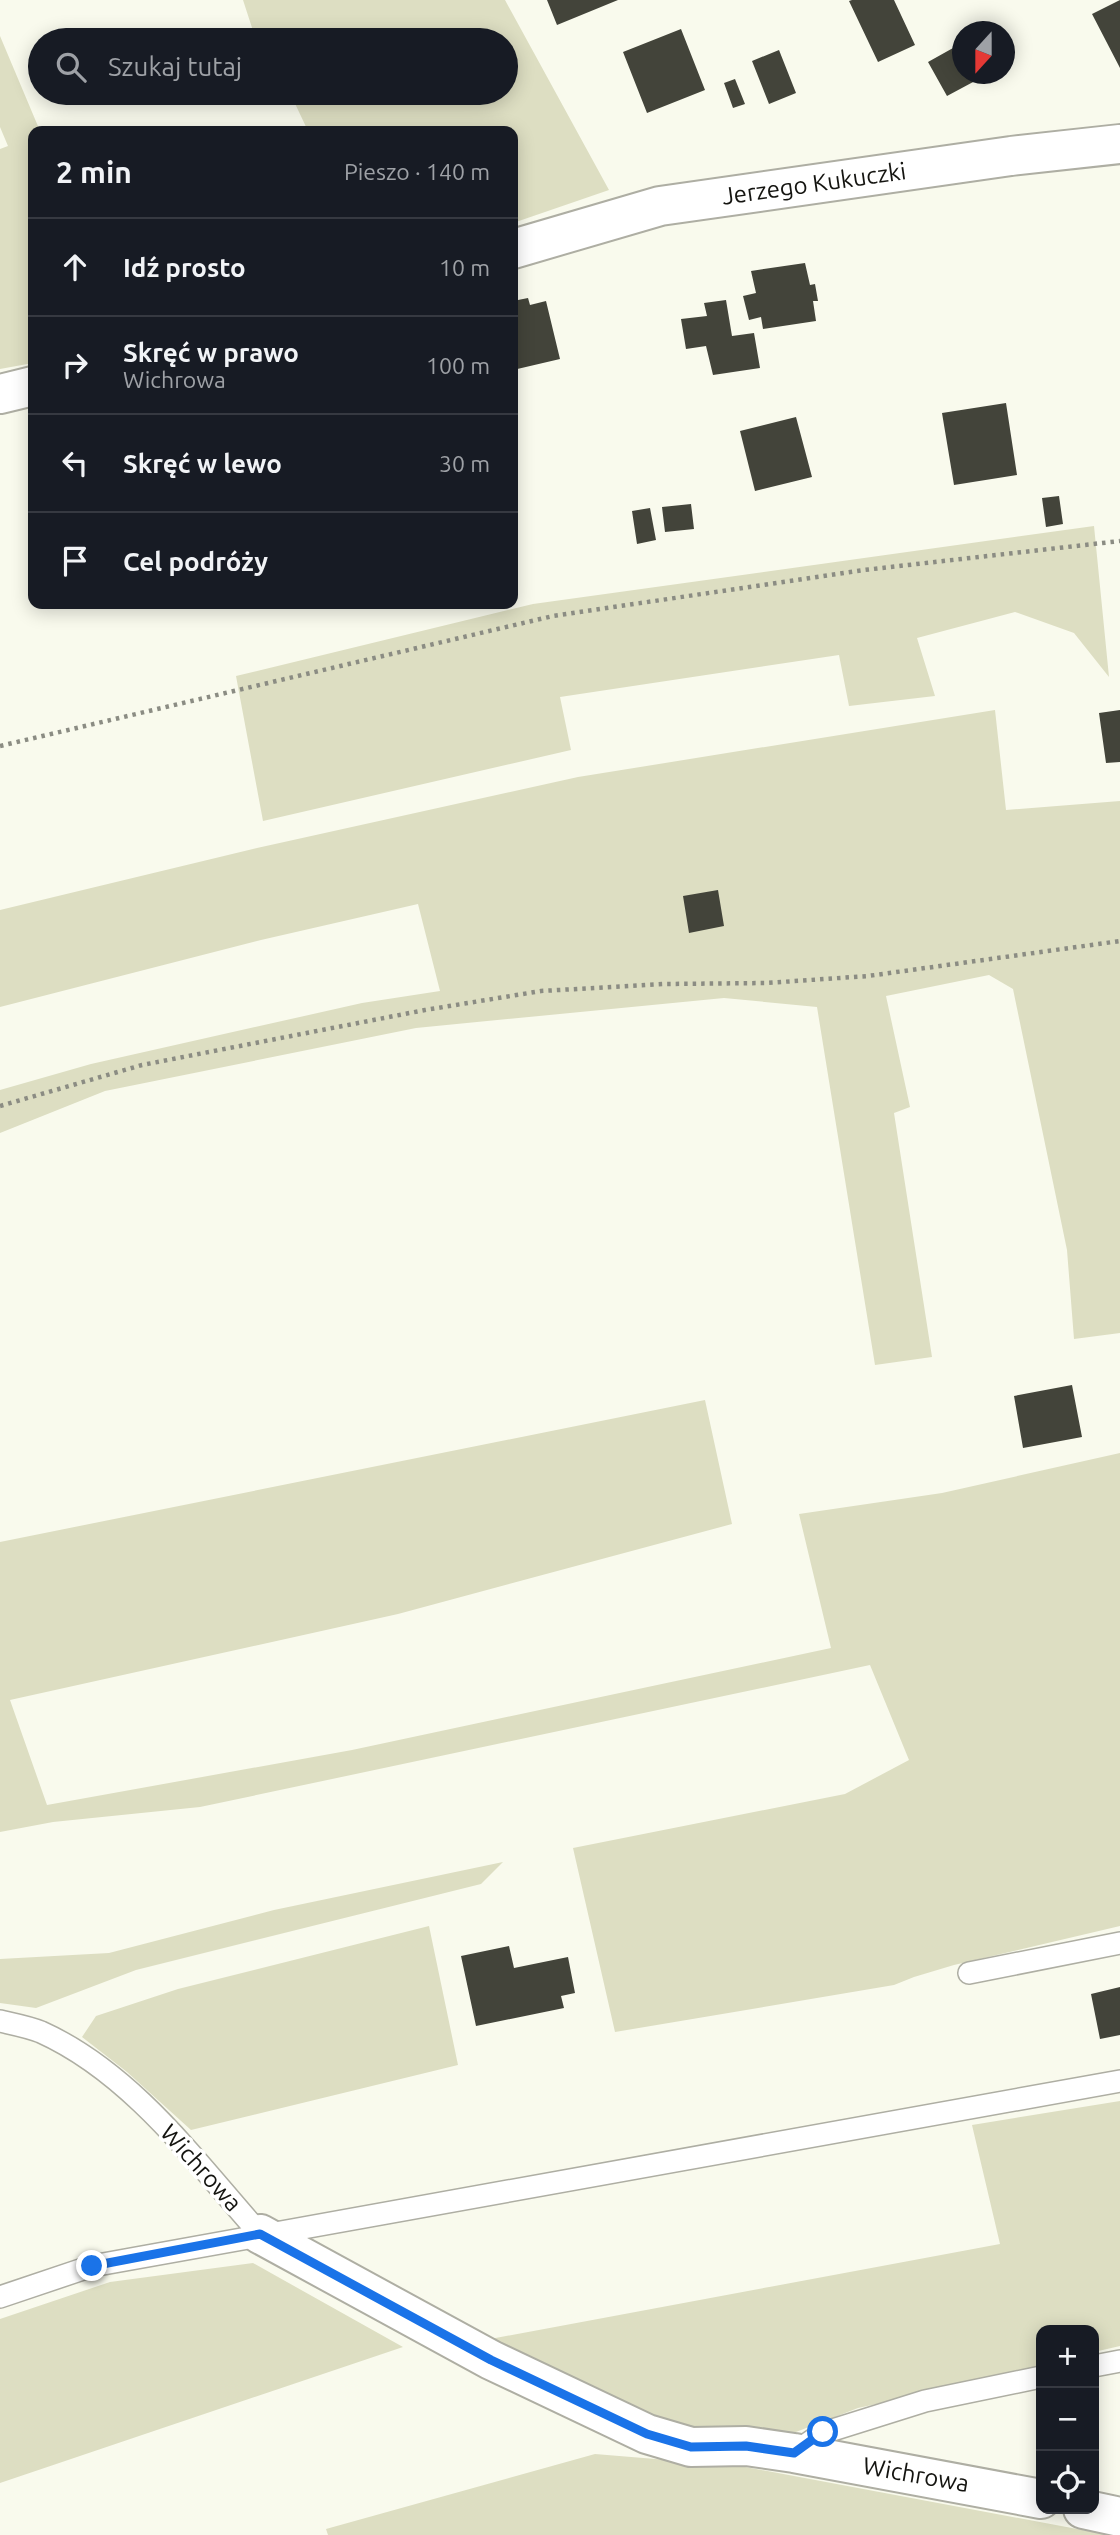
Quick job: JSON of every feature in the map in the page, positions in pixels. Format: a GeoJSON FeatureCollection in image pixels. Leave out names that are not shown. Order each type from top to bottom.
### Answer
{"type":"FeatureCollection","features":[{"type":"Feature","properties":{"kind":"street","name":"Jerzego Kukuczki"},"geometry":{"type":"LineString","coordinates":[[518,248],[660,206],[1011,156],[1120,144]]}},
{"type":"Feature","properties":{"kind":"street"},"geometry":{"type":"LineString","coordinates":[[0,394],[28,387]]}},
{"type":"Feature","properties":{"kind":"street","name":"Wichrowa"},"geometry":{"type":"LineString","coordinates":[[260,2234],[491,2360],[647,2434],[691,2447],[746,2446],[794,2453],[1036,2498]]}},
{"type":"Feature","properties":{"kind":"street"},"geometry":{"type":"LineString","coordinates":[[1099,2512],[1120,2517]]}},
{"type":"Feature","properties":{"kind":"lane"},"geometry":{"type":"LineString","coordinates":[[969,1972],[1120,1942]]}},
{"type":"Feature","properties":{"kind":"lane","name":"Wichrowa"},"geometry":{"type":"LineString","coordinates":[[0,2021],[40,2032],[92,2060],[142,2103],[260,2234]]}},
{"type":"Feature","properties":{"kind":"lane"},"geometry":{"type":"LineString","coordinates":[[0,2297],[92,2266],[1120,2081]]}},
{"type":"Feature","properties":{"kind":"lane"},"geometry":{"type":"LineString","coordinates":[[1099,2365],[1120,2361]]}},
{"type":"Feature","properties":{"kind":"lane"},"geometry":{"type":"LineString","coordinates":[[794,2453],[823,2432],[925,2401],[1036,2378]]}},
{"type":"Feature","properties":{"kind":"path"},"geometry":{"type":"LineString","coordinates":[[0,746],[553,616],[864,570],[1120,541]]}},
{"type":"Feature","properties":{"kind":"path"},"geometry":{"type":"LineString","coordinates":[[0,1106],[142,1065],[425,1010],[541,991],[664,984],[766,983],[868,976],[1120,941]]}},
{"type":"Feature","properties":{"kind":"green space"},"geometry":{"type":"Polygon","coordinates":[[[243,0],[505,0],[609,190],[518,221],[518,126],[306,126],[296,105],[518,105],[518,28],[252,28],[243,0]]]}},
{"type":"Feature","properties":{"kind":"green space"},"geometry":{"type":"Polygon","coordinates":[[[0,36],[38,126],[28,126],[28,364],[0,369],[0,149],[8,146],[0,127],[0,36]]]}},
{"type":"Feature","properties":{"kind":"green space"},"geometry":{"type":"Polygon","coordinates":[[[1094,526],[1109,677],[1074,633],[1015,612],[917,638],[935,696],[849,706],[839,655],[560,697],[571,750],[263,821],[236,676],[533,604],[1094,526]]]}},
{"type":"Feature","properties":{"kind":"green space"},"geometry":{"type":"Polygon","coordinates":[[[995,710],[1006,810],[1120,801],[1120,1333],[1074,1339],[1067,1250],[1013,989],[989,975],[886,996],[910,1107],[894,1113],[932,1357],[875,1365],[817,1007],[724,998],[416,1028],[105,1091],[0,1133],[0,1090],[91,1064],[362,1003],[440,991],[418,904],[261,940],[0,1007],[0,910],[257,848],[578,777],[995,710]]]}},
{"type":"Feature","properties":{"kind":"green space"},"geometry":{"type":"Polygon","coordinates":[[[705,1400],[732,1524],[398,1614],[10,1700],[47,1805],[352,1750],[831,1648],[799,1514],[942,1493],[1120,1453],[1120,1926],[954,1965],[894,1985],[615,2032],[573,1848],[845,1794],[909,1760],[870,1665],[200,1807],[53,1822],[0,1832],[0,1542],[705,1400]]]}},
{"type":"Feature","properties":{"kind":"green space"},"geometry":{"type":"Polygon","coordinates":[[[503,1862],[481,1884],[136,1970],[36,2008],[0,2003],[0,1959],[109,1953],[274,1910],[503,1862]]]}},
{"type":"Feature","properties":{"kind":"green space"},"geometry":{"type":"Polygon","coordinates":[[[429,1926],[458,2065],[191,2130],[127,2072],[82,2037],[96,2016],[178,1989],[429,1926]]]}},
{"type":"Feature","properties":{"kind":"green space"},"geometry":{"type":"Polygon","coordinates":[[[1120,2101],[1120,2346],[1099,2351],[1099,2325],[1036,2325],[1036,2366],[858,2408],[783,2437],[690,2428],[627,2407],[485,2340],[1000,2244],[972,2125],[1120,2101]]]}},
{"type":"Feature","properties":{"kind":"green space"},"geometry":{"type":"Polygon","coordinates":[[[253,2263],[403,2347],[0,2483],[0,2319],[110,2282],[253,2263]]]}},
{"type":"Feature","properties":{"kind":"green space"},"geometry":{"type":"Polygon","coordinates":[[[595,2454],[740,2466],[1109,2535],[328,2535],[326,2529],[595,2454]]]}},
{"type":"Feature","properties":{"kind":"building"},"geometry":{"type":"Polygon","coordinates":[[[547,0],[618,0],[557,25],[547,0]]]}},
{"type":"Feature","properties":{"kind":"building"},"geometry":{"type":"Polygon","coordinates":[[[894,0],[915,45],[878,62],[849,1],[894,0]]]}},
{"type":"Feature","properties":{"kind":"building"},"geometry":{"type":"Polygon","coordinates":[[[1120,0],[1120,68],[1092,14],[1120,0]]]}},
{"type":"Feature","properties":{"kind":"building"},"geometry":{"type":"Polygon","coordinates":[[[681,29],[705,90],[647,113],[623,52],[681,29]]]}},
{"type":"Feature","properties":{"kind":"building"},"geometry":{"type":"Polygon","coordinates":[[[952,49],[952,84],[969,84],[947,96],[928,62],[952,49]]]}},
{"type":"Feature","properties":{"kind":"building"},"geometry":{"type":"Polygon","coordinates":[[[779,50],[796,93],[769,104],[752,61],[779,50]]]}},
{"type":"Feature","properties":{"kind":"building"},"geometry":{"type":"Polygon","coordinates":[[[735,79],[745,104],[733,108],[724,83],[735,79]]]}},
{"type":"Feature","properties":{"kind":"building"},"geometry":{"type":"Polygon","coordinates":[[[805,263],[810,285],[815,284],[818,301],[813,301],[816,321],[763,329],[761,317],[749,320],[743,296],[756,293],[751,271],[805,263]]]}},
{"type":"Feature","properties":{"kind":"building"},"geometry":{"type":"Polygon","coordinates":[[[528,298],[530,305],[546,301],[560,359],[518,369],[518,300],[528,298]]]}},
{"type":"Feature","properties":{"kind":"building"},"geometry":{"type":"Polygon","coordinates":[[[726,300],[732,336],[754,333],[760,368],[713,375],[706,346],[686,349],[681,319],[707,316],[704,303],[726,300]]]}},
{"type":"Feature","properties":{"kind":"building"},"geometry":{"type":"Polygon","coordinates":[[[1006,403],[1017,475],[954,485],[942,413],[1006,403]]]}},
{"type":"Feature","properties":{"kind":"building"},"geometry":{"type":"Polygon","coordinates":[[[796,417],[812,477],[755,491],[740,431],[796,417]]]}},
{"type":"Feature","properties":{"kind":"building"},"geometry":{"type":"Polygon","coordinates":[[[1059,496],[1063,524],[1046,527],[1042,498],[1059,496]]]}},
{"type":"Feature","properties":{"kind":"building"},"geometry":{"type":"Polygon","coordinates":[[[691,504],[694,529],[665,532],[662,507],[691,504]]]}},
{"type":"Feature","properties":{"kind":"building"},"geometry":{"type":"Polygon","coordinates":[[[650,508],[656,540],[637,544],[632,511],[650,508]]]}},
{"type":"Feature","properties":{"kind":"building"},"geometry":{"type":"Polygon","coordinates":[[[1120,710],[1120,762],[1106,763],[1099,713],[1120,710]]]}},
{"type":"Feature","properties":{"kind":"building"},"geometry":{"type":"Polygon","coordinates":[[[718,890],[724,926],[689,933],[683,896],[718,890]]]}},
{"type":"Feature","properties":{"kind":"building"},"geometry":{"type":"Polygon","coordinates":[[[1072,1385],[1082,1437],[1023,1448],[1014,1396],[1072,1385]]]}},
{"type":"Feature","properties":{"kind":"building"},"geometry":{"type":"Polygon","coordinates":[[[509,1946],[514,1968],[568,1957],[575,1993],[561,1996],[564,2008],[476,2026],[461,1956],[509,1946]]]}},
{"type":"Feature","properties":{"kind":"building"},"geometry":{"type":"Polygon","coordinates":[[[1120,1987],[1120,2035],[1100,2039],[1091,1994],[1120,1987]]]}},
{"type":"Feature","properties":{"kind":"route"},"geometry":{"type":"LineString","coordinates":[[92,2266],[260,2234],[491,2360],[647,2434],[691,2447],[746,2446],[794,2453],[823,2432]]}}]}
